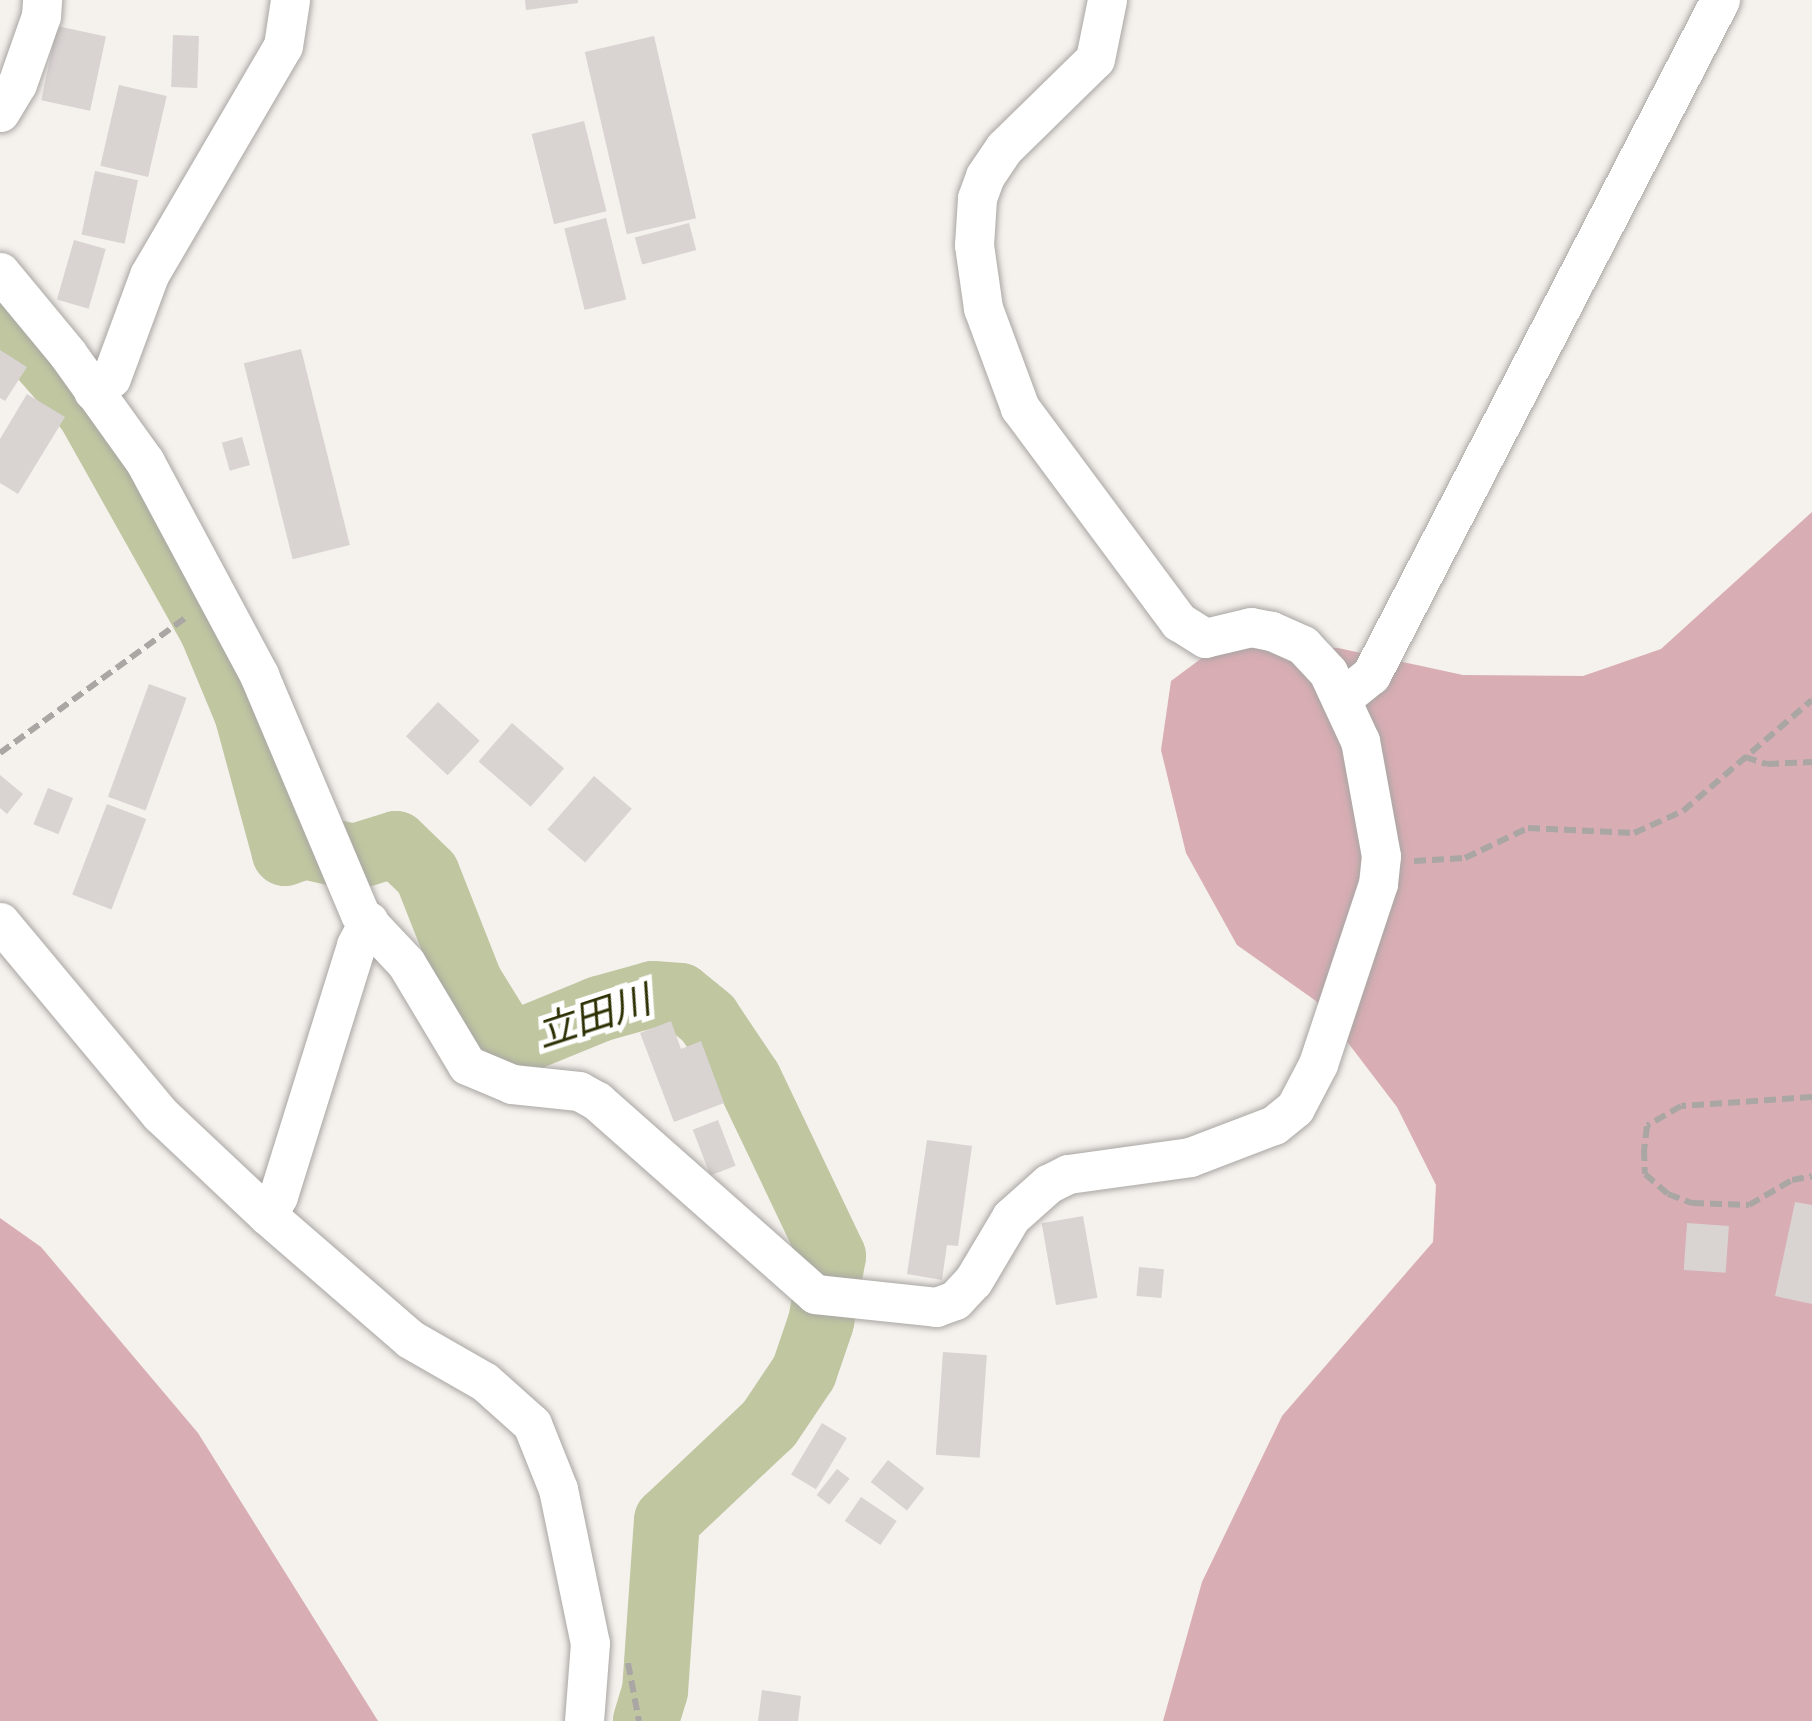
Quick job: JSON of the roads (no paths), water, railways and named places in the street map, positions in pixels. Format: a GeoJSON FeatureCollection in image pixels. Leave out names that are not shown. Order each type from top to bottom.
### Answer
{"type":"FeatureCollection","features":[{"type":"Feature","properties":{"kind":"street"},"geometry":{"type":"LineString","coordinates":[[0,112],[17,84],[41,16],[41,0]]}},
{"type":"Feature","properties":{"kind":"street"},"geometry":{"type":"LineString","coordinates":[[93,391],[111,378],[149,275],[283,46],[290,0]]}},
{"type":"Feature","properties":{"kind":"street"},"geometry":{"type":"LineString","coordinates":[[0,272],[145,462],[259,675],[360,914],[406,963],[467,1065],[512,1084],[579,1091],[597,1100],[815,1294],[936,1307],[955,1300],[974,1281],[1011,1217],[1048,1184],[1068,1174],[1190,1157],[1274,1125],[1295,1108],[1318,1064],[1378,884],[1381,856],[1360,741],[1328,672],[1288,638],[1251,628],[1205,638],[1179,622],[1020,408],[993,338],[974,245],[977,198],[1004,148],[1095,59],[1107,0]]}},
{"type":"Feature","properties":{"kind":"street"},"geometry":{"type":"LineString","coordinates":[[1342,699],[1371,675],[1720,0]]}},
{"type":"Feature","properties":{"kind":"street"},"geometry":{"type":"LineString","coordinates":[[267,1215],[278,1196],[356,945],[369,921]]}},
{"type":"Feature","properties":{"kind":"street"},"geometry":{"type":"LineString","coordinates":[[0,922],[160,1114],[267,1215],[410,1339],[485,1382],[532,1424],[558,1489],[590,1643],[584,1721]]}},
{"type":"Feature","properties":{"kind":"waterway","name":"立田川"},"geometry":{"type":"LineString","coordinates":[[0,308],[89,410],[212,629],[247,713],[285,853],[304,846],[354,857],[396,844],[427,874],[470,983],[509,1046],[599,1009],[653,994],[680,996],[708,1019],[749,1080],[833,1256],[821,1322],[804,1372],[769,1424],[667,1520],[655,1691],[646,1721]]}}]}
